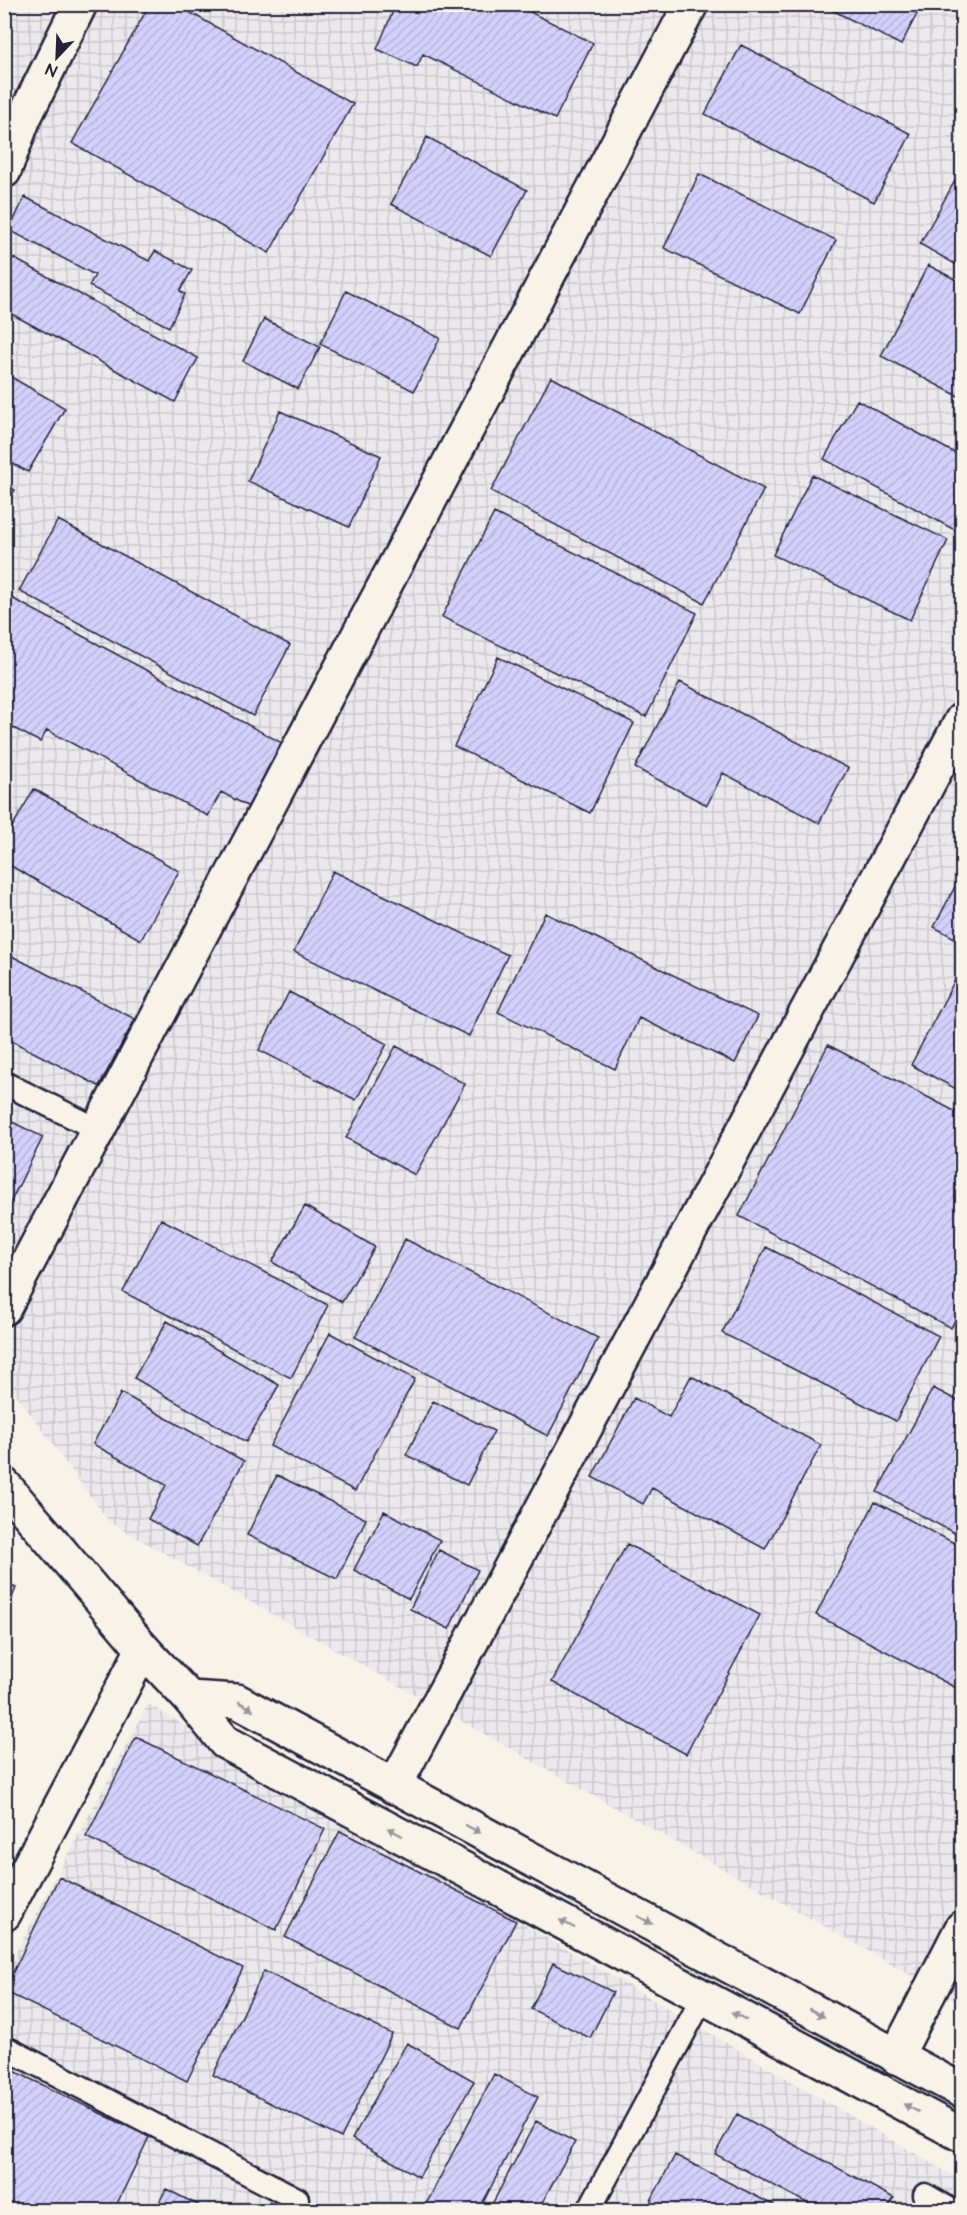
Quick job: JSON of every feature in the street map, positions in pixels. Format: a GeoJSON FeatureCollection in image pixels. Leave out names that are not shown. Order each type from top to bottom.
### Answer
{"type":"FeatureCollection","features":[{"type":"Feature","properties":{"kind":"street"},"geometry":{"type":"LineString","coordinates":[[4,171],[24,118],[80,4]]}},
{"type":"Feature","properties":{"kind":"street"},"geometry":{"type":"LineString","coordinates":[[4,1308],[692,4]]}},
{"type":"Feature","properties":{"kind":"street"},"geometry":{"type":"LineString","coordinates":[[394,1787],[963,720]]}},
{"type":"Feature","properties":{"kind":"street"},"geometry":{"type":"LineString","coordinates":[[4,1485],[225,1742],[963,2135]]}},
{"type":"Feature","properties":{"kind":"street"},"geometry":{"type":"LineString","coordinates":[[4,1914],[143,1649]]}},
{"type":"Feature","properties":{"kind":"street"},"geometry":{"type":"LineString","coordinates":[[189,1698],[237,1701],[963,2091]]}},
{"type":"Feature","properties":{"kind":"street"},"geometry":{"type":"LineString","coordinates":[[896,2057],[963,1928]]}},
{"type":"Feature","properties":{"kind":"lane"},"geometry":{"type":"LineString","coordinates":[[4,1083],[97,1129]]}},
{"type":"Feature","properties":{"kind":"lane"},"geometry":{"type":"LineString","coordinates":[[589,2211],[704,1997]]}},
{"type":"Feature","properties":{"kind":"lane"},"geometry":{"type":"LineString","coordinates":[[4,2047],[297,2199]]}},
{"type":"Feature","properties":{"kind":"lane"},"geometry":{"type":"LineString","coordinates":[[925,2195],[951,2211]]}},
{"type":"Feature","properties":{"kind":"shaded area"},"geometry":{"type":"Polygon","coordinates":[[[4,5],[962,5],[962,2004],[109,1522],[5,1379],[4,5]]]}},
{"type":"Feature","properties":{"kind":"shaded area"},"geometry":{"type":"Polygon","coordinates":[[[148,1704],[962,2181],[962,2210],[5,2210],[5,1973],[148,1704]]]}},
{"type":"Feature","properties":{"kind":"building"},"geometry":{"type":"Polygon","coordinates":[[[150,4],[175,4],[353,104],[269,253],[72,143],[150,4]]]}},
{"type":"Feature","properties":{"kind":"building"},"geometry":{"type":"Polygon","coordinates":[[[396,4],[514,4],[593,43],[555,119],[423,54],[417,67],[377,49],[396,4]]]}},
{"type":"Feature","properties":{"kind":"building"},"geometry":{"type":"Polygon","coordinates":[[[820,4],[922,4],[901,45],[820,4]]]}},
{"type":"Feature","properties":{"kind":"building"},"geometry":{"type":"Polygon","coordinates":[[[741,45],[911,134],[874,202],[705,114],[741,45]]]}},
{"type":"Feature","properties":{"kind":"building"},"geometry":{"type":"Polygon","coordinates":[[[427,137],[527,190],[491,256],[391,204],[427,137]]]}},
{"type":"Feature","properties":{"kind":"building"},"geometry":{"type":"Polygon","coordinates":[[[962,168],[962,268],[920,244],[962,168]]]}},
{"type":"Feature","properties":{"kind":"building"},"geometry":{"type":"Polygon","coordinates":[[[699,174],[836,240],[800,314],[664,248],[699,174]]]}},
{"type":"Feature","properties":{"kind":"building"},"geometry":{"type":"Polygon","coordinates":[[[25,197],[149,261],[155,251],[192,270],[180,291],[185,294],[169,327],[89,286],[95,275],[9,230],[25,197]]]}},
{"type":"Feature","properties":{"kind":"building"},"geometry":{"type":"Polygon","coordinates":[[[4,253],[198,358],[175,402],[4,310],[4,253]]]}},
{"type":"Feature","properties":{"kind":"building"},"geometry":{"type":"Polygon","coordinates":[[[928,265],[962,283],[962,398],[881,356],[928,265]]]}},
{"type":"Feature","properties":{"kind":"building"},"geometry":{"type":"Polygon","coordinates":[[[346,291],[440,338],[414,391],[320,344],[346,291]]]}},
{"type":"Feature","properties":{"kind":"building"},"geometry":{"type":"Polygon","coordinates":[[[264,319],[320,347],[298,389],[243,361],[264,319]]]}},
{"type":"Feature","properties":{"kind":"building"},"geometry":{"type":"Polygon","coordinates":[[[4,373],[65,408],[28,472],[4,459],[4,373]]]}},
{"type":"Feature","properties":{"kind":"building"},"geometry":{"type":"Polygon","coordinates":[[[551,377],[764,489],[704,603],[491,491],[551,377]]]}},
{"type":"Feature","properties":{"kind":"building"},"geometry":{"type":"Polygon","coordinates":[[[857,400],[962,457],[962,534],[824,459],[857,400]]]}},
{"type":"Feature","properties":{"kind":"building"},"geometry":{"type":"Polygon","coordinates":[[[280,411],[381,456],[349,527],[248,481],[280,411]]]}},
{"type":"Feature","properties":{"kind":"building"},"geometry":{"type":"Polygon","coordinates":[[[812,475],[948,540],[910,620],[773,555],[812,475]]]}},
{"type":"Feature","properties":{"kind":"building"},"geometry":{"type":"Polygon","coordinates":[[[4,484],[15,490],[4,509],[4,484]]]}},
{"type":"Feature","properties":{"kind":"building"},"geometry":{"type":"Polygon","coordinates":[[[494,513],[697,613],[646,717],[442,617],[494,513]]]}},
{"type":"Feature","properties":{"kind":"building"},"geometry":{"type":"Polygon","coordinates":[[[58,520],[290,645],[253,716],[19,591],[58,520]]]}},
{"type":"Feature","properties":{"kind":"building"},"geometry":{"type":"Polygon","coordinates":[[[8,596],[295,750],[260,813],[221,792],[208,816],[47,730],[40,742],[4,723],[4,604],[8,596]]]}},
{"type":"Feature","properties":{"kind":"building"},"geometry":{"type":"Polygon","coordinates":[[[498,657],[634,723],[590,813],[454,746],[498,657]]]}},
{"type":"Feature","properties":{"kind":"building"},"geometry":{"type":"Polygon","coordinates":[[[680,682],[848,768],[819,823],[723,773],[707,805],[635,768],[680,682]]]}},
{"type":"Feature","properties":{"kind":"building"},"geometry":{"type":"Polygon","coordinates":[[[34,789],[179,871],[141,940],[4,862],[4,841],[34,789]]]}},
{"type":"Feature","properties":{"kind":"building"},"geometry":{"type":"Polygon","coordinates":[[[333,871],[508,955],[469,1036],[294,952],[333,871]]]}},
{"type":"Feature","properties":{"kind":"building"},"geometry":{"type":"Polygon","coordinates":[[[962,873],[962,942],[934,927],[962,873]]]}},
{"type":"Feature","properties":{"kind":"building"},"geometry":{"type":"Polygon","coordinates":[[[545,913],[758,1016],[735,1063],[639,1018],[615,1069],[498,1012],[545,913]]]}},
{"type":"Feature","properties":{"kind":"building"},"geometry":{"type":"Polygon","coordinates":[[[4,952],[135,1019],[99,1086],[4,1037],[4,952]]]}},
{"type":"Feature","properties":{"kind":"building"},"geometry":{"type":"Polygon","coordinates":[[[958,974],[962,976],[962,1092],[911,1065],[958,974]]]}},
{"type":"Feature","properties":{"kind":"building"},"geometry":{"type":"Polygon","coordinates":[[[289,992],[387,1044],[356,1100],[259,1050],[289,992]]]}},
{"type":"Feature","properties":{"kind":"building"},"geometry":{"type":"Polygon","coordinates":[[[828,1045],[962,1115],[962,1306],[951,1328],[739,1216],[828,1045]]]}},
{"type":"Feature","properties":{"kind":"building"},"geometry":{"type":"Polygon","coordinates":[[[396,1046],[465,1084],[415,1175],[346,1138],[396,1046]]]}},
{"type":"Feature","properties":{"kind":"building"},"geometry":{"type":"Polygon","coordinates":[[[4,1118],[43,1137],[5,1213],[4,1213],[4,1118]]]}},
{"type":"Feature","properties":{"kind":"building"},"geometry":{"type":"Polygon","coordinates":[[[305,1206],[375,1247],[342,1302],[272,1262],[305,1206]]]}},
{"type":"Feature","properties":{"kind":"building"},"geometry":{"type":"Polygon","coordinates":[[[161,1219],[328,1305],[291,1378],[123,1292],[161,1219]]]}},
{"type":"Feature","properties":{"kind":"building"},"geometry":{"type":"Polygon","coordinates":[[[405,1239],[598,1338],[548,1436],[355,1337],[405,1239]]]}},
{"type":"Feature","properties":{"kind":"building"},"geometry":{"type":"Polygon","coordinates":[[[766,1247],[939,1336],[896,1421],[722,1333],[766,1247]]]}},
{"type":"Feature","properties":{"kind":"building"},"geometry":{"type":"Polygon","coordinates":[[[167,1321],[279,1385],[246,1442],[134,1378],[167,1321]]]}},
{"type":"Feature","properties":{"kind":"building"},"geometry":{"type":"Polygon","coordinates":[[[330,1333],[415,1379],[355,1491],[270,1446],[330,1333]]]}},
{"type":"Feature","properties":{"kind":"building"},"geometry":{"type":"Polygon","coordinates":[[[691,1376],[821,1445],[765,1549],[652,1488],[643,1504],[592,1477],[634,1398],[669,1417],[691,1376]]]}},
{"type":"Feature","properties":{"kind":"building"},"geometry":{"type":"Polygon","coordinates":[[[933,1388],[962,1403],[962,1537],[877,1492],[933,1388]]]}},
{"type":"Feature","properties":{"kind":"building"},"geometry":{"type":"Polygon","coordinates":[[[121,1393],[244,1461],[197,1546],[148,1519],[166,1485],[93,1444],[121,1393]]]}},
{"type":"Feature","properties":{"kind":"building"},"geometry":{"type":"Polygon","coordinates":[[[433,1401],[494,1431],[467,1485],[406,1455],[433,1401]]]}},
{"type":"Feature","properties":{"kind":"building"},"geometry":{"type":"Polygon","coordinates":[[[277,1475],[366,1519],[337,1579],[247,1535],[277,1475]]]}},
{"type":"Feature","properties":{"kind":"building"},"geometry":{"type":"Polygon","coordinates":[[[875,1502],[962,1547],[962,1691],[816,1615],[875,1502]]]}},
{"type":"Feature","properties":{"kind":"building"},"geometry":{"type":"Polygon","coordinates":[[[384,1511],[440,1540],[409,1599],[354,1570],[384,1511]]]}},
{"type":"Feature","properties":{"kind":"building"},"geometry":{"type":"Polygon","coordinates":[[[627,1544],[760,1615],[686,1754],[552,1682],[627,1544]]]}},
{"type":"Feature","properties":{"kind":"building"},"geometry":{"type":"Polygon","coordinates":[[[439,1550],[478,1570],[449,1629],[410,1609],[439,1550]]]}},
{"type":"Feature","properties":{"kind":"building"},"geometry":{"type":"Polygon","coordinates":[[[4,1583],[16,1588],[4,1618],[4,1583]]]}},
{"type":"Feature","properties":{"kind":"building"},"geometry":{"type":"Polygon","coordinates":[[[136,1737],[325,1829],[276,1930],[86,1837],[136,1737]]]}},
{"type":"Feature","properties":{"kind":"building"},"geometry":{"type":"Polygon","coordinates":[[[340,1831],[516,1921],[461,2028],[285,1937],[340,1831]]]}},
{"type":"Feature","properties":{"kind":"building"},"geometry":{"type":"Polygon","coordinates":[[[59,1877],[243,1968],[187,2081],[4,1991],[59,1877]]]}},
{"type":"Feature","properties":{"kind":"building"},"geometry":{"type":"Polygon","coordinates":[[[553,1963],[613,1992],[590,2038],[531,2009],[553,1963]]]}},
{"type":"Feature","properties":{"kind":"building"},"geometry":{"type":"Polygon","coordinates":[[[264,1971],[392,2034],[341,2138],[213,2075],[264,1971]]]}},
{"type":"Feature","properties":{"kind":"building"},"geometry":{"type":"Polygon","coordinates":[[[407,2043],[474,2081],[419,2177],[352,2139],[407,2043]]]}},
{"type":"Feature","properties":{"kind":"building"},"geometry":{"type":"Polygon","coordinates":[[[4,2066],[149,2137],[114,2210],[4,2210],[4,2066]]]}},
{"type":"Feature","properties":{"kind":"building"},"geometry":{"type":"Polygon","coordinates":[[[494,2074],[538,2097],[479,2210],[423,2210],[494,2074]]]}},
{"type":"Feature","properties":{"kind":"building"},"geometry":{"type":"Polygon","coordinates":[[[737,2114],[894,2198],[887,2210],[820,2210],[715,2154],[737,2114]]]}},
{"type":"Feature","properties":{"kind":"building"},"geometry":{"type":"Polygon","coordinates":[[[536,2121],[575,2142],[538,2210],[489,2210],[536,2121]]]}},
{"type":"Feature","properties":{"kind":"building"},"geometry":{"type":"Polygon","coordinates":[[[675,2155],[783,2210],[646,2210],[675,2155]]]}},
{"type":"Feature","properties":{"kind":"building"},"geometry":{"type":"Polygon","coordinates":[[[166,2189],[208,2210],[155,2210],[166,2189]]]}}]}
